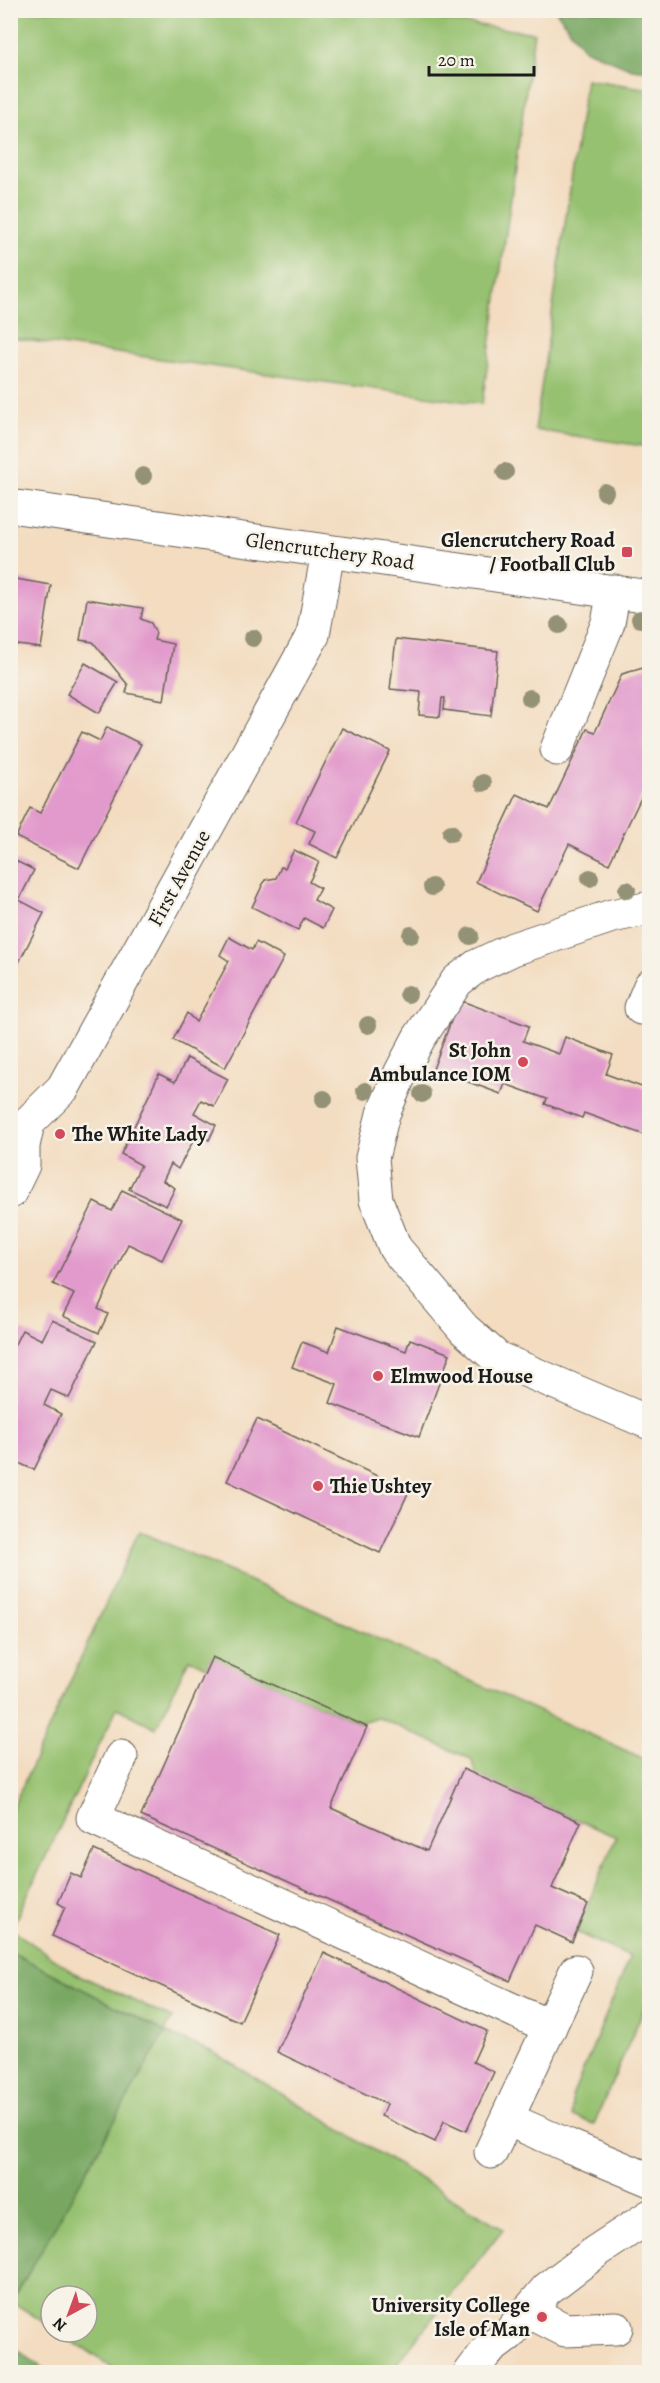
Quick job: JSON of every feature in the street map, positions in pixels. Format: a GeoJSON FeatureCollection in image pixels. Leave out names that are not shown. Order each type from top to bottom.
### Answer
{"type":"FeatureCollection","features":[{"type":"Feature","properties":{"kind":"main road","name":"Glencrutchery Road"},"geometry":{"type":"LineString","coordinates":[[10,506],[650,597]]}},
{"type":"Feature","properties":{"kind":"main road","name":"First Avenue"},"geometry":{"type":"LineString","coordinates":[[10,1192],[23,1165],[23,1146],[28,1123],[63,1088],[313,634],[328,552]]}},
{"type":"Feature","properties":{"kind":"main road"},"geometry":{"type":"LineString","coordinates":[[557,748],[608,623],[614,591]]}},
{"type":"Feature","properties":{"kind":"main road"},"geometry":{"type":"LineString","coordinates":[[650,908],[612,916],[513,949],[477,966],[457,981],[419,1038],[401,1072],[382,1114],[372,1158],[376,1200],[395,1248],[464,1329],[497,1358],[650,1423]]}},
{"type":"Feature","properties":{"kind":"main road"},"geometry":{"type":"LineString","coordinates":[[121,1756],[93,1818],[550,2027]]}},
{"type":"Feature","properties":{"kind":"main road"},"geometry":{"type":"LineString","coordinates":[[491,2152],[576,1971]]}},
{"type":"Feature","properties":{"kind":"main road"},"geometry":{"type":"LineString","coordinates":[[507,2119],[650,2180]]}},
{"type":"Feature","properties":{"kind":"main road"},"geometry":{"type":"LineString","coordinates":[[471,2373],[487,2351],[508,2335],[548,2289],[597,2251],[650,2216]]}},
{"type":"Feature","properties":{"kind":"main road"},"geometry":{"type":"LineString","coordinates":[[528,2311],[566,2330],[616,2328]]}},
{"type":"Feature","properties":{"kind":"green space"},"geometry":{"type":"Polygon","coordinates":[[[371,10],[534,33],[482,404],[11,338],[11,11],[371,10]]]}},
{"type":"Feature","properties":{"kind":"green space"},"geometry":{"type":"Polygon","coordinates":[[[556,11],[649,11],[649,71],[632,69],[584,49],[556,11]]]}},
{"type":"Feature","properties":{"kind":"green space"},"geometry":{"type":"Polygon","coordinates":[[[586,79],[649,89],[649,447],[535,430],[586,79]]]}},
{"type":"Feature","properties":{"kind":"green space"},"geometry":{"type":"Polygon","coordinates":[[[139,1531],[649,1761],[649,1997],[594,2124],[572,2116],[572,2097],[630,1957],[576,1932],[616,1837],[477,1776],[471,1759],[377,1717],[359,1723],[212,1658],[207,1667],[189,1659],[156,1728],[117,1708],[11,1929],[11,1811],[139,1531]]]}},
{"type":"Feature","properties":{"kind":"green space"},"geometry":{"type":"Polygon","coordinates":[[[11,1929],[75,1973],[172,2018],[165,2032],[213,2052],[503,2229],[390,2372],[119,2372],[76,2344],[99,2344],[99,2284],[39,2284],[39,2319],[11,2301],[164,2032],[11,1952],[11,1929]]]}},
{"type":"Feature","properties":{"kind":"green space"},"geometry":{"type":"Polygon","coordinates":[[[11,1952],[165,2032],[11,2304],[11,1952]]]}},
{"type":"Feature","properties":{"kind":"green space"},"geometry":{"type":"Polygon","coordinates":[[[11,2345],[48,2372],[11,2372],[11,2345]]]}},
{"type":"Feature","properties":{"kind":"building"},"geometry":{"type":"Polygon","coordinates":[[[10,578],[51,585],[41,648],[10,644],[10,578]]]}},
{"type":"Feature","properties":{"kind":"building"},"geometry":{"type":"Polygon","coordinates":[[[87,599],[143,608],[141,619],[151,623],[156,633],[154,640],[173,644],[164,700],[126,693],[128,685],[93,642],[80,640],[87,599]]]}},
{"type":"Feature","properties":{"kind":"building"},"geometry":{"type":"Polygon","coordinates":[[[396,639],[498,651],[491,716],[444,710],[445,698],[442,698],[440,717],[419,715],[421,692],[390,689],[396,639]]]}},
{"type":"Feature","properties":{"kind":"building"},"geometry":{"type":"Polygon","coordinates":[[[85,663],[118,682],[99,713],[67,694],[85,663]]]}},
{"type":"Feature","properties":{"kind":"building"},"geometry":{"type":"Polygon","coordinates":[[[650,666],[650,779],[609,864],[569,844],[537,911],[476,882],[517,794],[549,809],[587,729],[595,732],[622,674],[650,666]]]}},
{"type":"Feature","properties":{"kind":"building"},"geometry":{"type":"Polygon","coordinates":[[[107,727],[141,744],[79,868],[16,837],[30,808],[40,813],[82,732],[100,741],[107,727]]]}},
{"type":"Feature","properties":{"kind":"building"},"geometry":{"type":"Polygon","coordinates":[[[342,728],[390,751],[337,858],[309,844],[315,831],[296,822],[342,728]]]}},
{"type":"Feature","properties":{"kind":"building"},"geometry":{"type":"Polygon","coordinates":[[[294,850],[319,862],[309,882],[320,888],[314,900],[332,910],[323,928],[304,918],[298,930],[252,907],[265,880],[276,878],[281,867],[285,868],[294,850]]]}},
{"type":"Feature","properties":{"kind":"building"},"geometry":{"type":"Polygon","coordinates":[[[10,858],[34,870],[19,900],[44,913],[10,980],[10,858]]]}},
{"type":"Feature","properties":{"kind":"building"},"geometry":{"type":"Polygon","coordinates":[[[229,937],[252,950],[256,942],[284,957],[225,1068],[173,1040],[187,1013],[196,1022],[229,961],[220,955],[229,937]]]}},
{"type":"Feature","properties":{"kind":"building","name":"St John Ambulance IOM"},"geometry":{"type":"Polygon","coordinates":[[[459,1000],[529,1026],[523,1041],[559,1054],[565,1037],[613,1055],[606,1074],[650,1090],[650,1137],[584,1113],[582,1118],[545,1104],[547,1099],[505,1084],[501,1094],[433,1069],[459,1000]]]}},
{"type":"Feature","properties":{"kind":"building"},"geometry":{"type":"Polygon","coordinates":[[[187,1058],[228,1079],[214,1106],[201,1100],[194,1113],[216,1125],[209,1140],[197,1134],[178,1169],[171,1164],[163,1181],[175,1188],[166,1206],[129,1189],[141,1165],[121,1154],[159,1074],[175,1082],[187,1058]]]}},
{"type":"Feature","properties":{"kind":"building"},"geometry":{"type":"Polygon","coordinates":[[[122,1190],[182,1219],[162,1260],[128,1244],[98,1309],[108,1314],[99,1333],[63,1316],[74,1294],[53,1284],[94,1202],[112,1211],[122,1190]]]}},
{"type":"Feature","properties":{"kind":"building"},"geometry":{"type":"Polygon","coordinates":[[[52,1320],[97,1341],[69,1398],[51,1390],[44,1405],[61,1414],[34,1470],[10,1459],[10,1354],[22,1330],[42,1340],[52,1320]]]}},
{"type":"Feature","properties":{"kind":"building","name":"Elmwood House"},"geometry":{"type":"Polygon","coordinates":[[[338,1326],[406,1351],[410,1339],[450,1354],[419,1437],[330,1403],[337,1384],[292,1367],[302,1342],[329,1352],[338,1326]]]}},
{"type":"Feature","properties":{"kind":"building","name":"Thie Ushtey"},"geometry":{"type":"Polygon","coordinates":[[[257,1419],[409,1491],[380,1553],[227,1481],[257,1419]]]}},
{"type":"Feature","properties":{"kind":"building"},"geometry":{"type":"Polygon","coordinates":[[[212,1657],[367,1727],[331,1808],[427,1851],[463,1769],[581,1822],[552,1888],[588,1904],[572,1942],[535,1925],[510,1981],[141,1816],[212,1657]]]}},
{"type":"Feature","properties":{"kind":"building"},"geometry":{"type":"Polygon","coordinates":[[[94,1850],[280,1935],[240,2022],[52,1936],[65,1907],[58,1903],[71,1873],[81,1878],[94,1850]]]}},
{"type":"Feature","properties":{"kind":"building"},"geometry":{"type":"Polygon","coordinates":[[[324,1953],[487,2031],[473,2062],[494,2072],[466,2131],[444,2121],[435,2142],[381,2116],[387,2104],[277,2052],[324,1953]]]}},
{"type":"Feature","properties":{"kind":"place","name":"Glencrutchery Road / Football Club"},"geometry":{"type":"Point","coordinates":[627,552]}},
{"type":"Feature","properties":{"kind":"place","name":"St John Ambulance IOM"},"geometry":{"type":"Point","coordinates":[523,1062]}},
{"type":"Feature","properties":{"kind":"place","name":"The White Lady"},"geometry":{"type":"Point","coordinates":[60,1134]}},
{"type":"Feature","properties":{"kind":"place","name":"Elmwood House"},"geometry":{"type":"Point","coordinates":[378,1376]}},
{"type":"Feature","properties":{"kind":"place","name":"Thie Ushtey"},"geometry":{"type":"Point","coordinates":[318,1486]}},
{"type":"Feature","properties":{"kind":"place","name":"University College Isle of Man"},"geometry":{"type":"Point","coordinates":[542,2317]}}]}
